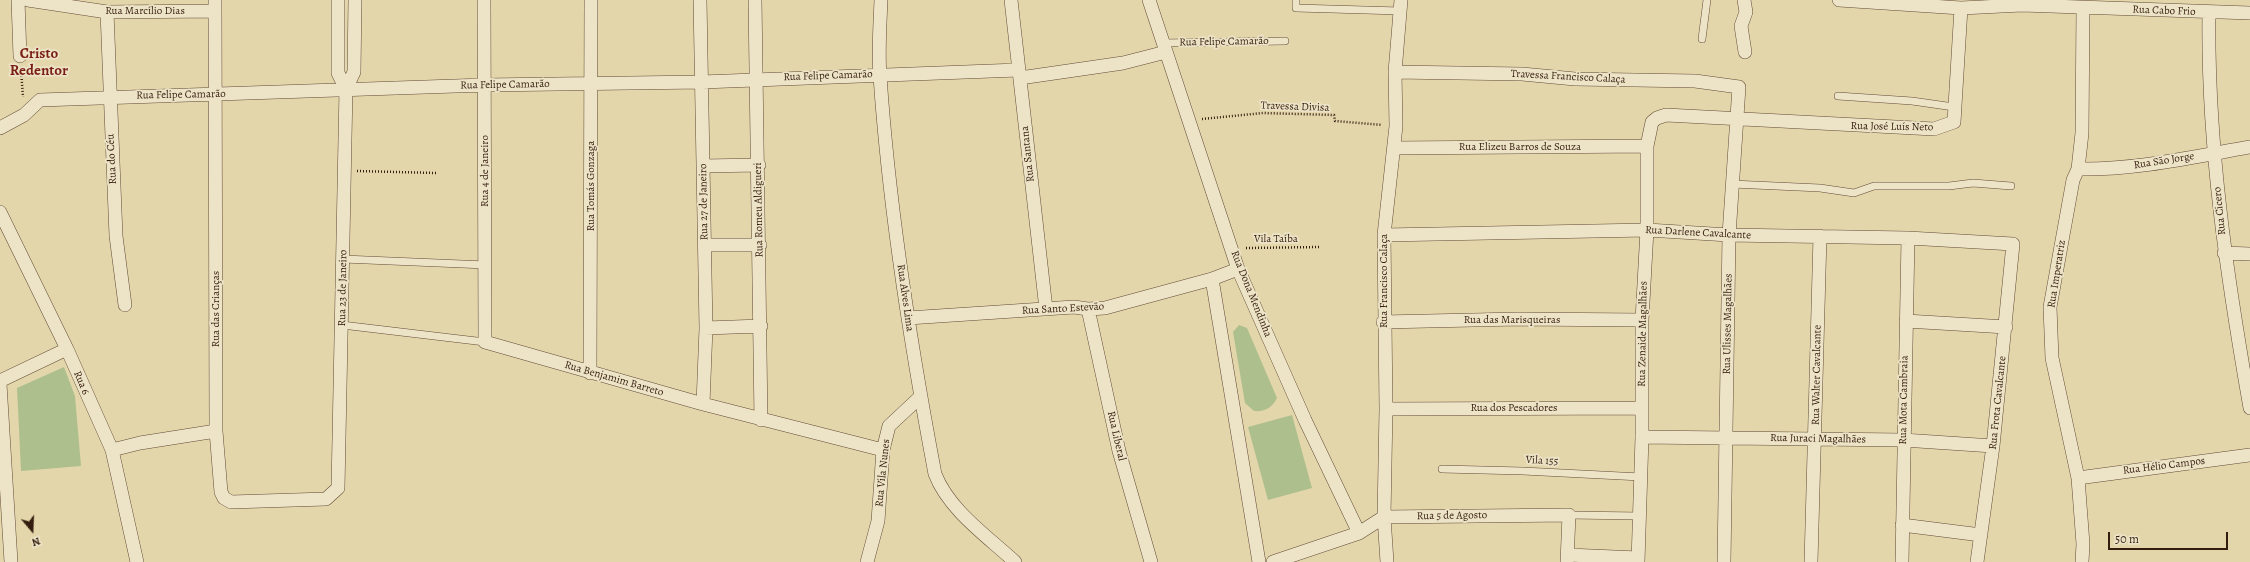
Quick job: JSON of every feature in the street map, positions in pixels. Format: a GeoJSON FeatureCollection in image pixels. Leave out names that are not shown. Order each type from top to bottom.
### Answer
{"type":"FeatureCollection","features":[{"type":"Feature","properties":{"kind":"street"},"geometry":{"type":"LineString","coordinates":[[18,0],[20,56]]}},
{"type":"Feature","properties":{"kind":"street","name":"Rua Marcílio Dias"},"geometry":{"type":"LineString","coordinates":[[28,0],[107,12],[215,5]]}},
{"type":"Feature","properties":{"kind":"street","name":"Rua 23 de Janeiro"},"geometry":{"type":"LineString","coordinates":[[338,0],[338,74],[346,89]]}},
{"type":"Feature","properties":{"kind":"street","name":"Rua 23 de Janeiro"},"geometry":{"type":"LineString","coordinates":[[338,488],[346,89],[354,72],[355,0]]}},
{"type":"Feature","properties":{"kind":"street","name":"Rua 4 de Janeiro"},"geometry":{"type":"LineString","coordinates":[[484,0],[486,265],[485,342]]}},
{"type":"Feature","properties":{"kind":"street","name":"Rua Tomás Gonzaga"},"geometry":{"type":"LineString","coordinates":[[590,373],[592,84],[591,0]]}},
{"type":"Feature","properties":{"kind":"street","name":"Rua 27 de Janeiro"},"geometry":{"type":"LineString","coordinates":[[700,0],[706,328],[702,404]]}},
{"type":"Feature","properties":{"kind":"street","name":"Rua Romeu Aldigueri"},"geometry":{"type":"LineString","coordinates":[[755,0],[759,165],[761,420]]}},
{"type":"Feature","properties":{"kind":"street","name":"Rua Alves Lima"},"geometry":{"type":"LineString","coordinates":[[880,0],[880,74],[893,214],[920,397],[935,474],[939,485],[966,516],[1015,562]]}},
{"type":"Feature","properties":{"kind":"street","name":"Rua Santana"},"geometry":{"type":"LineString","coordinates":[[1011,0],[1046,309]]}},
{"type":"Feature","properties":{"kind":"street","name":"Rua Dona Mendinha"},"geometry":{"type":"LineString","coordinates":[[1149,0],[1190,120],[1238,269],[1305,420],[1359,533]]}},
{"type":"Feature","properties":{"kind":"street"},"geometry":{"type":"LineString","coordinates":[[1744,0],[1746,12],[1741,26],[1745,52]]}},
{"type":"Feature","properties":{"kind":"street","name":"Rua Cabo Frio"},"geometry":{"type":"LineString","coordinates":[[1839,0],[1962,8],[2022,3],[2083,9],[2250,13]]}},
{"type":"Feature","properties":{"kind":"street","name":"Rua das Crianças"},"geometry":{"type":"LineString","coordinates":[[215,5],[216,431],[221,492],[224,498],[231,502],[326,499],[338,488]]}},
{"type":"Feature","properties":{"kind":"street","name":"Rua Francisco Calaça"},"geometry":{"type":"LineString","coordinates":[[1387,562],[1384,517],[1386,409],[1383,322],[1384,235],[1396,126],[1395,72],[1401,5]]}},
{"type":"Feature","properties":{"kind":"street","name":"Rua José Luís Neto"},"geometry":{"type":"LineString","coordinates":[[1738,120],[1934,130],[1954,122],[1962,8]]}},
{"type":"Feature","properties":{"kind":"street","name":"Rua Imperatriz"},"geometry":{"type":"LineString","coordinates":[[2082,562],[2083,544],[2078,478],[2052,358],[2050,307],[2073,180],[2078,170],[2082,133],[2083,9]]}},
{"type":"Feature","properties":{"kind":"street","name":"Rua do Céu"},"geometry":{"type":"LineString","coordinates":[[107,12],[116,236],[125,305]]}},
{"type":"Feature","properties":{"kind":"street","name":"Rua Cicero"},"geometry":{"type":"LineString","coordinates":[[2209,12],[2208,75],[2224,253],[2244,339],[2250,408]]}},
{"type":"Feature","properties":{"kind":"street","name":"Rua Felipe Camarão"},"geometry":{"type":"LineString","coordinates":[[0,128],[24,115],[40,100],[110,96],[215,95],[485,85],[702,82],[880,74],[1019,74],[1123,63],[1165,48]]}},
{"type":"Feature","properties":{"kind":"street","name":"Travessa Francisco Calaça"},"geometry":{"type":"LineString","coordinates":[[1395,72],[1522,74],[1574,79],[1695,81],[1739,87]]}},
{"type":"Feature","properties":{"kind":"street","name":"Rua Ulisses Magalhães"},"geometry":{"type":"LineString","coordinates":[[1724,562],[1729,235],[1738,120],[1739,87]]}},
{"type":"Feature","properties":{"kind":"street","name":"Rua Zenaide Magalhães"},"geometry":{"type":"LineString","coordinates":[[1638,560],[1642,437],[1642,320],[1647,230],[1647,146],[1652,122],[1657,118],[1666,115],[1738,120]]}},
{"type":"Feature","properties":{"kind":"street","name":"Rua Elizeu Barros de Souza"},"geometry":{"type":"LineString","coordinates":[[1394,148],[1647,146]]}},
{"type":"Feature","properties":{"kind":"street","name":"Rua São Jorge"},"geometry":{"type":"LineString","coordinates":[[2078,170],[2099,170],[2149,164],[2250,147]]}},
{"type":"Feature","properties":{"kind":"street"},"geometry":{"type":"LineString","coordinates":[[703,166],[759,165]]}},
{"type":"Feature","properties":{"kind":"street","name":"Rua 6"},"geometry":{"type":"LineString","coordinates":[[0,212],[67,349],[112,450],[137,562]]}},
{"type":"Feature","properties":{"kind":"street","name":"Rua Darlene Cavalcante"},"geometry":{"type":"LineString","coordinates":[[1384,235],[1647,230],[1729,235],[1908,238],[2013,244]]}},
{"type":"Feature","properties":{"kind":"street","name":"Rua Walter Cavalcante"},"geometry":{"type":"LineString","coordinates":[[1811,562],[1820,236]]}},
{"type":"Feature","properties":{"kind":"street","name":"Rua Mota Cambraia"},"geometry":{"type":"LineString","coordinates":[[1902,562],[1903,440],[1908,238]]}},
{"type":"Feature","properties":{"kind":"street","name":"Rua Frota Cavalcante"},"geometry":{"type":"LineString","coordinates":[[1977,562],[1993,446],[2006,327],[2013,244]]}},
{"type":"Feature","properties":{"kind":"street"},"geometry":{"type":"LineString","coordinates":[[705,245],[760,245]]}},
{"type":"Feature","properties":{"kind":"street"},"geometry":{"type":"LineString","coordinates":[[2224,253],[2250,254]]}},
{"type":"Feature","properties":{"kind":"street","name":"Rua Santo Estevão"},"geometry":{"type":"LineString","coordinates":[[908,318],[1074,307],[1088,309],[1104,308],[1212,279],[1238,269]]}},
{"type":"Feature","properties":{"kind":"street"},"geometry":{"type":"LineString","coordinates":[[1212,279],[1258,562]]}},
{"type":"Feature","properties":{"kind":"street","name":"Rua Liberal"},"geometry":{"type":"LineString","coordinates":[[1088,309],[1119,451],[1151,562]]}},
{"type":"Feature","properties":{"kind":"street","name":"Rua das Marisqueiras"},"geometry":{"type":"LineString","coordinates":[[1383,322],[1518,319],[1642,320]]}},
{"type":"Feature","properties":{"kind":"street"},"geometry":{"type":"LineString","coordinates":[[1906,321],[2006,327]]}},
{"type":"Feature","properties":{"kind":"street"},"geometry":{"type":"LineString","coordinates":[[706,328],[761,326]]}},
{"type":"Feature","properties":{"kind":"street","name":"Rua Benjamim Barreto"},"geometry":{"type":"LineString","coordinates":[[485,342],[702,404],[883,450]]}},
{"type":"Feature","properties":{"kind":"street"},"geometry":{"type":"LineString","coordinates":[[0,381],[67,349]]}},
{"type":"Feature","properties":{"kind":"street"},"geometry":{"type":"LineString","coordinates":[[0,384],[11,562]]}},
{"type":"Feature","properties":{"kind":"street","name":"Rua Vila Nunes"},"geometry":{"type":"LineString","coordinates":[[867,562],[878,521],[883,450],[888,426],[920,397]]}},
{"type":"Feature","properties":{"kind":"street","name":"Rua dos Pescadores"},"geometry":{"type":"LineString","coordinates":[[1386,409],[1642,408]]}},
{"type":"Feature","properties":{"kind":"street"},"geometry":{"type":"LineString","coordinates":[[112,450],[140,443],[216,431]]}},
{"type":"Feature","properties":{"kind":"street","name":"Rua Juraci Magalhães"},"geometry":{"type":"LineString","coordinates":[[1642,437],[1903,440],[1993,446]]}},
{"type":"Feature","properties":{"kind":"street","name":"Rua Hélio Campos"},"geometry":{"type":"LineString","coordinates":[[2078,478],[2250,455]]}},
{"type":"Feature","properties":{"kind":"street"},"geometry":{"type":"LineString","coordinates":[[1569,515],[1568,559],[1638,560]]}},
{"type":"Feature","properties":{"kind":"street","name":"Rua 5 de Agosto"},"geometry":{"type":"LineString","coordinates":[[1384,517],[1569,515]]}},
{"type":"Feature","properties":{"kind":"street"},"geometry":{"type":"LineString","coordinates":[[1273,562],[1359,533],[1384,517]]}},
{"type":"Feature","properties":{"kind":"street"},"geometry":{"type":"LineString","coordinates":[[1902,525],[1981,535]]}},
{"type":"Feature","properties":{"kind":"lane"},"geometry":{"type":"LineString","coordinates":[[1296,0],[1296,8],[1401,5]]}},
{"type":"Feature","properties":{"kind":"lane"},"geometry":{"type":"LineString","coordinates":[[1702,39],[1706,0]]}},
{"type":"Feature","properties":{"kind":"lane","name":"Rua Felipe Camarão"},"geometry":{"type":"LineString","coordinates":[[1165,48],[1285,41]]}},
{"type":"Feature","properties":{"kind":"lane"},"geometry":{"type":"LineString","coordinates":[[1838,96],[1954,107]]}},
{"type":"Feature","properties":{"kind":"lane"},"geometry":{"type":"LineString","coordinates":[[1732,184],[1820,188],[1854,192],[1874,186],[1950,186],[1973,183],[2011,186]]}},
{"type":"Feature","properties":{"kind":"lane"},"geometry":{"type":"LineString","coordinates":[[343,259],[486,265]]}},
{"type":"Feature","properties":{"kind":"lane","name":"Rua Benjamim Barreto"},"geometry":{"type":"LineString","coordinates":[[342,325],[455,340],[485,342]]}},
{"type":"Feature","properties":{"kind":"lane","name":"Vila 155"},"geometry":{"type":"LineString","coordinates":[[1442,470],[1523,471],[1641,477]]}},
{"type":"Feature","properties":{"kind":"lane","name":"Rua 5 de Agosto"},"geometry":{"type":"LineString","coordinates":[[1569,515],[1640,516]]}},
{"type":"Feature","properties":{"kind":"path"},"geometry":{"type":"LineString","coordinates":[[20,56],[24,115]]}},
{"type":"Feature","properties":{"kind":"path","name":"Travessa Divisa"},"geometry":{"type":"LineString","coordinates":[[1190,120],[1271,113],[1334,115],[1335,121],[1396,126]]}},
{"type":"Feature","properties":{"kind":"path"},"geometry":{"type":"LineString","coordinates":[[345,171],[436,173]]}},
{"type":"Feature","properties":{"kind":"path","name":"Vila Taíba"},"geometry":{"type":"LineString","coordinates":[[1232,248],[1320,247]]}},
{"type":"Feature","properties":{"kind":"green space"},"geometry":{"type":"Polygon","coordinates":[[[1239,325],[1247,328],[1277,398],[1270,407],[1262,411],[1254,411],[1245,403],[1233,332],[1239,325]]]}},
{"type":"Feature","properties":{"kind":"green space"},"geometry":{"type":"Polygon","coordinates":[[[64,367],[75,396],[81,466],[21,471],[17,388],[64,367]]]}},
{"type":"Feature","properties":{"kind":"green space"},"geometry":{"type":"Polygon","coordinates":[[[1292,415],[1312,488],[1268,500],[1248,427],[1292,415]]]}},
{"type":"Feature","properties":{"kind":"district","name":"Cristo Redentor"},"geometry":{"type":"Point","coordinates":[39,62]}}]}
